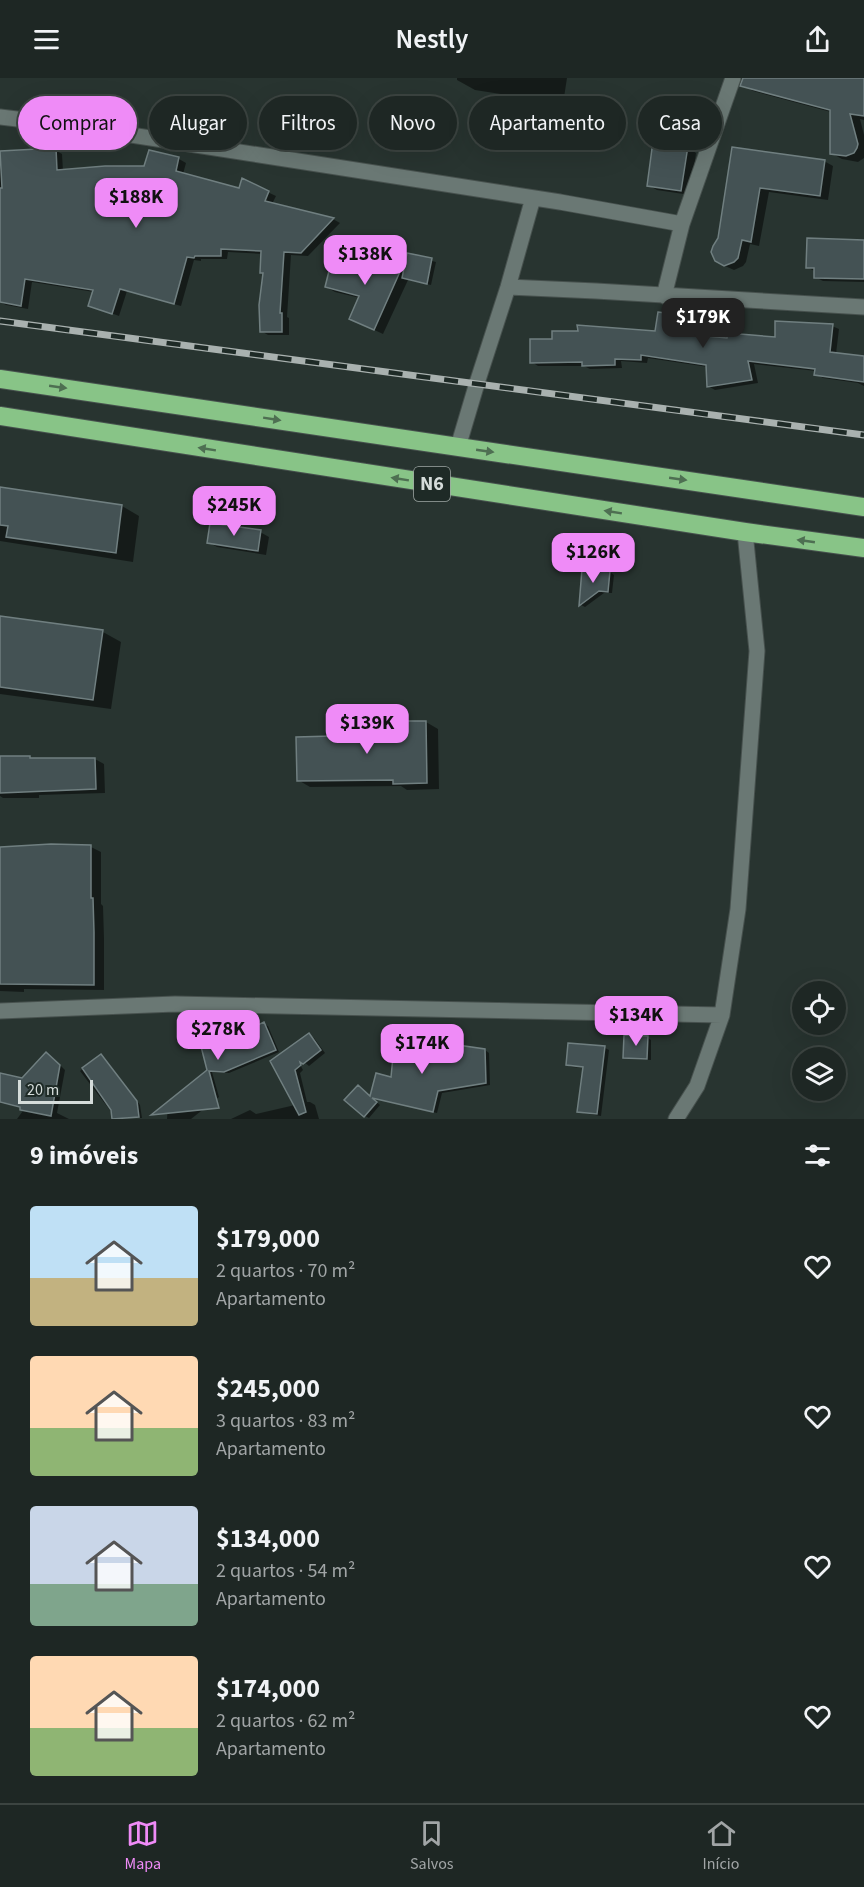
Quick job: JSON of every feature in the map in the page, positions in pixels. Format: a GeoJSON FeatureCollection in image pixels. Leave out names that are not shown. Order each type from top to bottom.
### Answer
{"type":"FeatureCollection","features":[{"type":"Feature","properties":{"kind":"highway","name":"N6"},"geometry":{"type":"LineString","coordinates":[[0,379],[864,507]]}},
{"type":"Feature","properties":{"kind":"highway","name":"N6"},"geometry":{"type":"LineString","coordinates":[[0,416],[745,532],[864,548]]}},
{"type":"Feature","properties":{"kind":"street"},"geometry":{"type":"LineString","coordinates":[[664,296],[682,224],[733,78]]}},
{"type":"Feature","properties":{"kind":"street"},"geometry":{"type":"LineString","coordinates":[[0,117],[67,125],[533,198],[682,224]]}},
{"type":"Feature","properties":{"kind":"street"},"geometry":{"type":"LineString","coordinates":[[458,447],[533,198]]}},
{"type":"Feature","properties":{"kind":"street"},"geometry":{"type":"LineString","coordinates":[[508,287],[864,307]]}},
{"type":"Feature","properties":{"kind":"street"},"geometry":{"type":"LineString","coordinates":[[676,1119],[698,1086],[722,1015],[738,909],[757,651],[745,532]]}},
{"type":"Feature","properties":{"kind":"street"},"geometry":{"type":"LineString","coordinates":[[0,1011],[175,1004],[722,1015]]}},
{"type":"Feature","properties":{"kind":"building"},"geometry":{"type":"Polygon","coordinates":[[[743,78],[864,78],[864,116],[850,114],[858,144],[854,153],[846,156],[830,154],[830,110],[740,86],[743,78]]]}},
{"type":"Feature","properties":{"kind":"building"},"geometry":{"type":"Polygon","coordinates":[[[732,147],[825,160],[820,196],[760,188],[751,242],[742,240],[738,258],[724,266],[715,261],[711,252],[718,238],[732,147]]]}},
{"type":"Feature","properties":{"kind":"building"},"geometry":{"type":"Polygon","coordinates":[[[56,150],[57,170],[144,166],[149,150],[179,157],[176,171],[239,188],[242,178],[269,191],[265,201],[334,218],[301,253],[284,252],[280,313],[282,313],[282,332],[260,332],[259,305],[263,273],[260,273],[261,251],[221,249],[221,256],[187,257],[174,304],[120,289],[112,314],[88,306],[93,290],[25,279],[21,306],[0,302],[0,188],[2,188],[0,151],[56,150]]]}},
{"type":"Feature","properties":{"kind":"building"},"geometry":{"type":"Polygon","coordinates":[[[652,150],[687,150],[681,191],[647,186],[652,150]]]}},
{"type":"Feature","properties":{"kind":"building"},"geometry":{"type":"Polygon","coordinates":[[[807,238],[864,240],[864,279],[814,278],[814,268],[806,268],[807,238]]]}},
{"type":"Feature","properties":{"kind":"building"},"geometry":{"type":"Polygon","coordinates":[[[407,253],[432,258],[427,284],[402,278],[407,253]]]}},
{"type":"Feature","properties":{"kind":"building"},"geometry":{"type":"Polygon","coordinates":[[[333,255],[374,265],[378,256],[403,265],[374,330],[349,319],[359,296],[325,287],[333,255]]]}},
{"type":"Feature","properties":{"kind":"building"},"geometry":{"type":"Polygon","coordinates":[[[658,312],[688,316],[685,334],[727,338],[728,333],[775,337],[775,321],[833,324],[830,352],[864,356],[864,382],[814,375],[815,369],[748,361],[752,380],[707,387],[706,365],[641,355],[641,360],[615,359],[615,365],[582,366],[582,362],[530,363],[530,339],[552,339],[552,331],[578,331],[577,325],[655,331],[658,312]]]}},
{"type":"Feature","properties":{"kind":"building"},"geometry":{"type":"Polygon","coordinates":[[[0,487],[122,505],[116,553],[6,537],[8,526],[0,525],[0,487]]]}},
{"type":"Feature","properties":{"kind":"building"},"geometry":{"type":"Polygon","coordinates":[[[210,523],[261,530],[258,551],[207,543],[210,523]]]}},
{"type":"Feature","properties":{"kind":"building"},"geometry":{"type":"Polygon","coordinates":[[[582,569],[610,571],[608,592],[599,591],[579,606],[582,569]]]}},
{"type":"Feature","properties":{"kind":"building"},"geometry":{"type":"Polygon","coordinates":[[[0,616],[103,630],[93,700],[0,687],[0,616]]]}},
{"type":"Feature","properties":{"kind":"building"},"geometry":{"type":"Polygon","coordinates":[[[392,721],[426,721],[427,783],[393,784],[393,780],[297,781],[296,737],[370,735],[370,724],[392,724],[392,721]]]}},
{"type":"Feature","properties":{"kind":"building"},"geometry":{"type":"Polygon","coordinates":[[[0,756],[95,758],[96,789],[0,793],[0,756]]]}},
{"type":"Feature","properties":{"kind":"building"},"geometry":{"type":"Polygon","coordinates":[[[51,844],[91,845],[94,985],[0,984],[0,847],[51,844]]]}},
{"type":"Feature","properties":{"kind":"building"},"geometry":{"type":"Polygon","coordinates":[[[211,1014],[224,1015],[230,1038],[264,1022],[276,1050],[224,1072],[209,1071],[219,1108],[151,1115],[207,1070],[194,1019],[211,1014]]]}},
{"type":"Feature","properties":{"kind":"building"},"geometry":{"type":"Polygon","coordinates":[[[309,1033],[321,1050],[303,1064],[300,1062],[301,1065],[295,1070],[306,1112],[299,1115],[270,1061],[309,1033]]]}},
{"type":"Feature","properties":{"kind":"building"},"geometry":{"type":"Polygon","coordinates":[[[624,1035],[648,1036],[647,1059],[623,1058],[624,1035]]]}},
{"type":"Feature","properties":{"kind":"building"},"geometry":{"type":"Polygon","coordinates":[[[395,1036],[485,1049],[486,1083],[438,1091],[433,1112],[372,1098],[377,1102],[364,1117],[344,1100],[358,1085],[370,1096],[376,1073],[391,1077],[395,1036]]]}},
{"type":"Feature","properties":{"kind":"building"},"geometry":{"type":"Polygon","coordinates":[[[568,1043],[605,1046],[597,1114],[577,1112],[583,1067],[566,1065],[568,1043]]]}},
{"type":"Feature","properties":{"kind":"building"},"geometry":{"type":"Polygon","coordinates":[[[46,1052],[60,1065],[51,1116],[20,1110],[20,1107],[0,1102],[0,1073],[22,1078],[46,1052]]]}},
{"type":"Feature","properties":{"kind":"building"},"geometry":{"type":"Polygon","coordinates":[[[101,1054],[137,1101],[139,1117],[112,1119],[111,1110],[82,1068],[101,1054]]]}},
{"type":"Feature","properties":{"kind":"railway"},"geometry":{"type":"LineString","coordinates":[[0,321],[864,435]]}}]}
